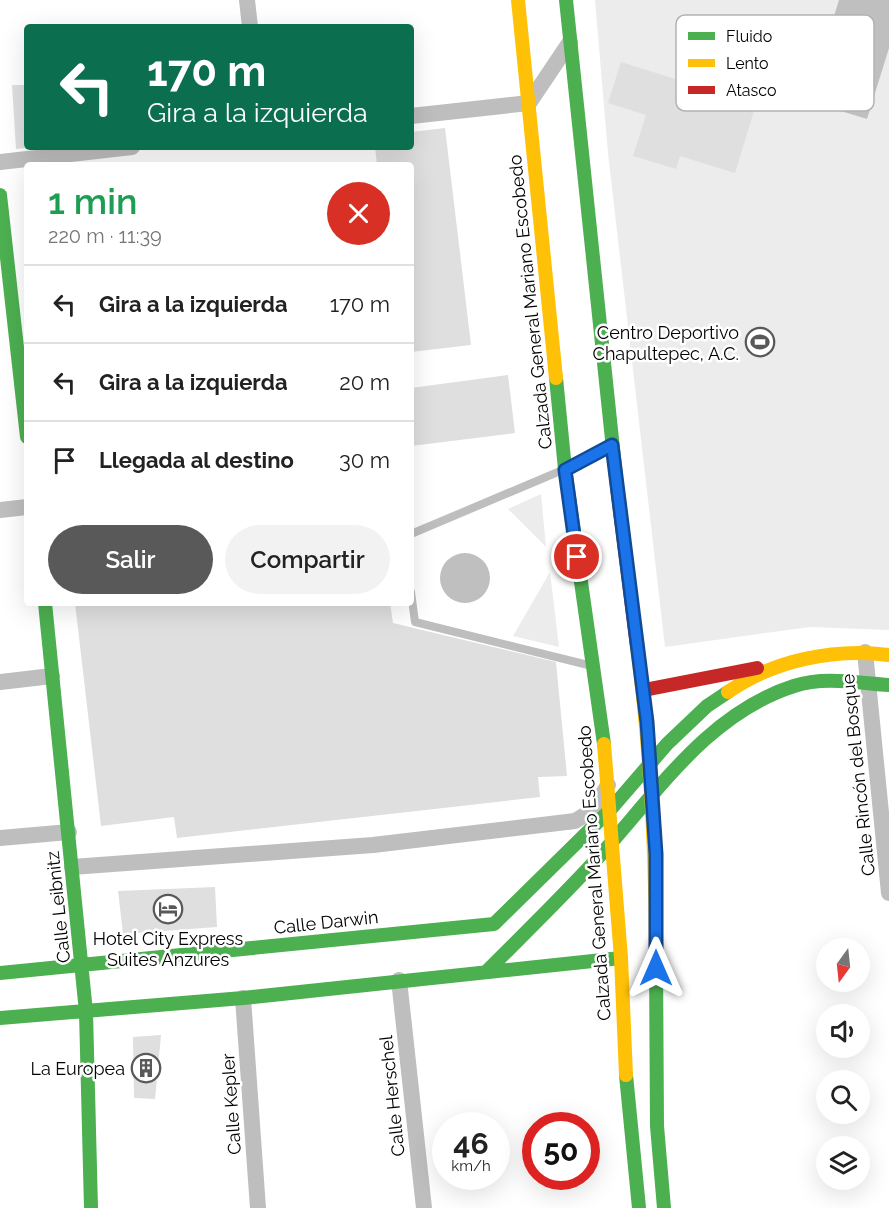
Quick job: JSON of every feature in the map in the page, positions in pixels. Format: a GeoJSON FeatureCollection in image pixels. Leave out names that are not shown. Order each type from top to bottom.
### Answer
{"type":"FeatureCollection","features":[{"type":"Feature","properties":{"kind":"street"},"geometry":{"type":"LineString","coordinates":[[247,0],[250,24]]}},
{"type":"Feature","properties":{"kind":"street","name":"Calzada General Mariano Escobedo"},"geometry":{"type":"LineString","coordinates":[[518,0],[565,470],[608,785],[621,958],[627,1088],[639,1208]]}},
{"type":"Feature","properties":{"kind":"street"},"geometry":{"type":"LineString","coordinates":[[566,0],[612,445],[644,690],[650,762],[656,854],[657,1126],[664,1208]]}},
{"type":"Feature","properties":{"kind":"street"},"geometry":{"type":"LineString","coordinates":[[414,116],[529,103],[570,42]]}},
{"type":"Feature","properties":{"kind":"street"},"geometry":{"type":"LineString","coordinates":[[0,162],[106,150]]}},
{"type":"Feature","properties":{"kind":"street"},"geometry":{"type":"LineString","coordinates":[[0,195],[8,346],[24,423]]}},
{"type":"Feature","properties":{"kind":"street"},"geometry":{"type":"LineString","coordinates":[[0,510],[24,507]]}},
{"type":"Feature","properties":{"kind":"street","name":"Calle Leibnitz"},"geometry":{"type":"LineString","coordinates":[[45,606],[86,1012],[91,1208]]}},
{"type":"Feature","properties":{"kind":"street"},"geometry":{"type":"LineString","coordinates":[[644,690],[818,656],[865,652],[889,655]]}},
{"type":"Feature","properties":{"kind":"street","name":"Calle Rincón del Bosque"},"geometry":{"type":"LineString","coordinates":[[865,652],[889,893]]}},
{"type":"Feature","properties":{"kind":"street","name":"Calle Darwin"},"geometry":{"type":"LineString","coordinates":[[0,973],[494,924],[610,810],[650,762],[707,706],[742,682],[771,669],[818,656]]}},
{"type":"Feature","properties":{"kind":"street"},"geometry":{"type":"LineString","coordinates":[[0,682],[52,676]]}},
{"type":"Feature","properties":{"kind":"street"},"geometry":{"type":"LineString","coordinates":[[487,971],[613,841],[684,758],[720,724],[771,695],[796,685],[867,683],[889,685]]}},
{"type":"Feature","properties":{"kind":"street"},"geometry":{"type":"LineString","coordinates":[[72,867],[373,845],[575,821],[593,810],[608,785]]}},
{"type":"Feature","properties":{"kind":"street"},"geometry":{"type":"LineString","coordinates":[[0,838],[69,832]]}},
{"type":"Feature","properties":{"kind":"street"},"geometry":{"type":"LineString","coordinates":[[0,1018],[243,998],[621,958]]}},
{"type":"Feature","properties":{"kind":"street","name":"Calle Herschel"},"geometry":{"type":"LineString","coordinates":[[399,980],[424,1208]]}},
{"type":"Feature","properties":{"kind":"street","name":"Calle Kepler"},"geometry":{"type":"LineString","coordinates":[[243,998],[258,1208]]}},
{"type":"Feature","properties":{"kind":"lane"},"geometry":{"type":"LineString","coordinates":[[414,533],[565,470],[612,445]]}},
{"type":"Feature","properties":{"kind":"lane"},"geometry":{"type":"LineString","coordinates":[[413,606],[415,622],[592,666]]}},
{"type":"Feature","properties":{"kind":"shaded area","name":"Centro Deportivo Chapultepec, A.C."},"geometry":{"type":"Polygon","coordinates":[[[595,0],[889,0],[889,630],[810,627],[665,647],[608,153],[595,0]]]}},
{"type":"Feature","properties":{"kind":"shaded area"},"geometry":{"type":"Polygon","coordinates":[[[839,0],[889,0],[889,48],[874,96],[874,15],[834,15],[839,0]]]}},
{"type":"Feature","properties":{"kind":"shaded area"},"geometry":{"type":"Polygon","coordinates":[[[841,111],[869,111],[867,119],[841,111]]]}},
{"type":"Feature","properties":{"kind":"shaded area"},"geometry":{"type":"Polygon","coordinates":[[[541,494],[546,547],[508,509],[541,494]]]}},
{"type":"Feature","properties":{"kind":"shaded area"},"geometry":{"type":"Polygon","coordinates":[[[465,553],[474,555],[485,564],[490,578],[488,587],[479,598],[465,603],[456,601],[445,592],[440,578],[442,569],[451,558],[465,553]]]}},
{"type":"Feature","properties":{"kind":"shaded area"},"geometry":{"type":"Polygon","coordinates":[[[550,572],[559,647],[513,636],[550,572]]]}},
{"type":"Feature","properties":{"kind":"building"},"geometry":{"type":"Polygon","coordinates":[[[621,62],[676,79],[676,111],[754,111],[735,173],[680,156],[676,169],[633,156],[646,115],[608,103],[621,62]]]}},
{"type":"Feature","properties":{"kind":"building"},"geometry":{"type":"Polygon","coordinates":[[[12,85],[24,85],[24,148],[16,149],[12,85]]]}},
{"type":"Feature","properties":{"kind":"building"},"geometry":{"type":"Polygon","coordinates":[[[445,128],[471,345],[414,352],[414,162],[377,162],[375,150],[414,150],[414,132],[445,128]]]}},
{"type":"Feature","properties":{"kind":"building"},"geometry":{"type":"Polygon","coordinates":[[[508,375],[515,433],[414,446],[414,388],[508,375]]]}},
{"type":"Feature","properties":{"kind":"building"},"geometry":{"type":"Polygon","coordinates":[[[75,606],[390,606],[393,623],[556,662],[567,776],[538,777],[540,797],[177,838],[174,817],[101,826],[75,606]]]}},
{"type":"Feature","properties":{"kind":"building","name":"Hotel City Express Suites Anzures"},"geometry":{"type":"Polygon","coordinates":[[[215,887],[217,927],[123,934],[118,891],[215,887]]]}},
{"type":"Feature","properties":{"kind":"building","name":"La Europea"},"geometry":{"type":"Polygon","coordinates":[[[161,1035],[155,1099],[134,1098],[133,1037],[161,1035]]]}},
{"type":"Feature","properties":{"kind":"traffic: fast"},"geometry":{"type":"LineString","coordinates":[[566,0],[617,487]]}},
{"type":"Feature","properties":{"kind":"traffic: fast"},"geometry":{"type":"LineString","coordinates":[[0,195],[24,410]]}},
{"type":"Feature","properties":{"kind":"traffic: fast"},"geometry":{"type":"LineString","coordinates":[[556,378],[565,469],[604,744]]}},
{"type":"Feature","properties":{"kind":"traffic: fast"},"geometry":{"type":"LineString","coordinates":[[45,606],[86,1012],[91,1208]]}},
{"type":"Feature","properties":{"kind":"traffic: fast"},"geometry":{"type":"LineString","coordinates":[[487,971],[595,861],[684,760],[734,716],[763,699],[805,683],[841,681],[889,685]]}},
{"type":"Feature","properties":{"kind":"traffic: fast"},"geometry":{"type":"LineString","coordinates":[[0,973],[494,924],[610,810],[667,744],[707,706],[728,692]]}},
{"type":"Feature","properties":{"kind":"traffic: fast"},"geometry":{"type":"LineString","coordinates":[[0,1018],[243,998],[621,958]]}},
{"type":"Feature","properties":{"kind":"traffic: fast"},"geometry":{"type":"LineString","coordinates":[[656,961],[657,1126],[664,1208]]}},
{"type":"Feature","properties":{"kind":"traffic: fast"},"geometry":{"type":"LineString","coordinates":[[626,1075],[639,1208]]}},
{"type":"Feature","properties":{"kind":"traffic: slow"},"geometry":{"type":"LineString","coordinates":[[518,0],[556,378]]}},
{"type":"Feature","properties":{"kind":"traffic: slow"},"geometry":{"type":"LineString","coordinates":[[637,646],[652,804],[656,961]]}},
{"type":"Feature","properties":{"kind":"traffic: slow"},"geometry":{"type":"LineString","coordinates":[[728,692],[765,672],[805,659],[847,653],[889,655]]}},
{"type":"Feature","properties":{"kind":"traffic: slow"},"geometry":{"type":"LineString","coordinates":[[604,744],[621,958],[626,1075]]}},
{"type":"Feature","properties":{"kind":"traffic: jam"},"geometry":{"type":"LineString","coordinates":[[617,487],[637,646]]}},
{"type":"Feature","properties":{"kind":"traffic: jam"},"geometry":{"type":"LineString","coordinates":[[644,690],[757,668]]}},
{"type":"Feature","properties":{"kind":"place","name":"Centro Deportivo Chapultepec, A.C."},"geometry":{"type":"Point","coordinates":[760,342]}},
{"type":"Feature","properties":{"kind":"place","name":"Hotel City Express Suites Anzures"},"geometry":{"type":"Point","coordinates":[168,909]}},
{"type":"Feature","properties":{"kind":"place","name":"La Europea"},"geometry":{"type":"Point","coordinates":[146,1068]}},
{"type":"Feature","properties":{"kind":"route"},"geometry":{"type":"LineString","coordinates":[[577,557],[565,470],[612,445],[647,722],[656,854],[656,968]]}}]}
